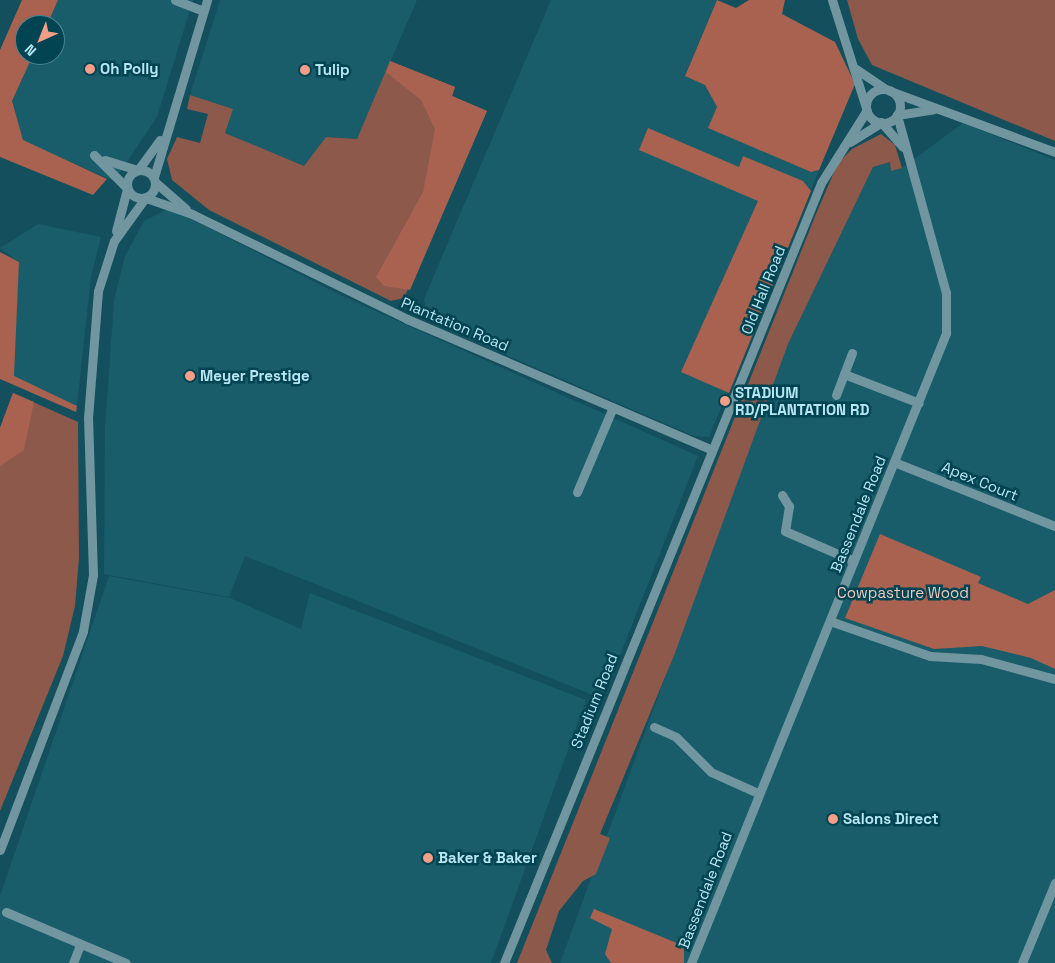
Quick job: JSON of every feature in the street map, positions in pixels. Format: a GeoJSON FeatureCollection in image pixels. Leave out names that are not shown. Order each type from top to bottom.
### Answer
{"type":"FeatureCollection","features":[{"type":"Feature","properties":{"kind":"street"},"geometry":{"type":"LineString","coordinates":[[175,0],[203,11]]}},
{"type":"Feature","properties":{"kind":"street"},"geometry":{"type":"LineString","coordinates":[[114,241],[145,198],[155,180],[165,134],[207,0]]}},
{"type":"Feature","properties":{"kind":"street"},"geometry":{"type":"LineString","coordinates":[[832,0],[867,109],[881,123],[897,115],[944,110]]}},
{"type":"Feature","properties":{"kind":"street"},"geometry":{"type":"LineString","coordinates":[[852,65],[889,91],[900,104],[897,115]]}},
{"type":"Feature","properties":{"kind":"street"},"geometry":{"type":"LineString","coordinates":[[867,109],[872,93],[889,91],[1055,152]]}},
{"type":"Feature","properties":{"kind":"street","name":"Old Hall Road"},"geometry":{"type":"LineString","coordinates":[[712,450],[821,183],[867,109]]}},
{"type":"Feature","properties":{"kind":"street","name":"Bassendale Road"},"geometry":{"type":"LineString","coordinates":[[692,963],[758,793],[830,621],[946,333],[946,293],[905,152],[897,115]]}},
{"type":"Feature","properties":{"kind":"street","name":"Old Hall Road"},"geometry":{"type":"LineString","coordinates":[[846,144],[881,123]]}},
{"type":"Feature","properties":{"kind":"street","name":"Bassendale Road"},"geometry":{"type":"LineString","coordinates":[[881,123],[905,152]]}},
{"type":"Feature","properties":{"kind":"street"},"geometry":{"type":"LineString","coordinates":[[0,850],[83,631],[93,575],[88,418],[93,332],[98,291],[114,241],[127,189],[127,179],[138,170],[165,134]]}},
{"type":"Feature","properties":{"kind":"street"},"geometry":{"type":"LineString","coordinates":[[145,198],[132,196],[99,157],[138,170],[155,180]]}},
{"type":"Feature","properties":{"kind":"street","name":"Plantation Road"},"geometry":{"type":"LineString","coordinates":[[155,180],[192,214]]}},
{"type":"Feature","properties":{"kind":"street","name":"Plantation Road"},"geometry":{"type":"LineString","coordinates":[[145,198],[192,214],[407,319],[712,450]]}},
{"type":"Feature","properties":{"kind":"street"},"geometry":{"type":"LineString","coordinates":[[836,396],[852,354]]}},
{"type":"Feature","properties":{"kind":"street"},"geometry":{"type":"LineString","coordinates":[[844,374],[919,403]]}},
{"type":"Feature","properties":{"kind":"street"},"geometry":{"type":"LineString","coordinates":[[577,492],[614,407]]}},
{"type":"Feature","properties":{"kind":"street","name":"Stadium Road"},"geometry":{"type":"LineString","coordinates":[[504,963],[712,450]]}},
{"type":"Feature","properties":{"kind":"street","name":"Apex Court"},"geometry":{"type":"LineString","coordinates":[[894,462],[1055,526]]}},
{"type":"Feature","properties":{"kind":"street"},"geometry":{"type":"LineString","coordinates":[[782,495],[790,506],[785,531],[854,561]]}},
{"type":"Feature","properties":{"kind":"street"},"geometry":{"type":"LineString","coordinates":[[830,621],[930,656],[981,659],[1055,679]]}},
{"type":"Feature","properties":{"kind":"street"},"geometry":{"type":"LineString","coordinates":[[654,727],[676,737],[711,772],[758,793]]}},
{"type":"Feature","properties":{"kind":"street"},"geometry":{"type":"LineString","coordinates":[[1022,963],[1055,883]]}},
{"type":"Feature","properties":{"kind":"street"},"geometry":{"type":"LineString","coordinates":[[6,912],[126,963]]}},
{"type":"Feature","properties":{"kind":"street"},"geometry":{"type":"LineString","coordinates":[[73,963],[80,945]]}},
{"type":"Feature","properties":{"kind":"shaded area"},"geometry":{"type":"Polygon","coordinates":[[[58,0],[193,0],[157,117],[114,181],[23,141],[12,101],[28,65],[65,65],[65,15],[51,15],[58,0]]]}},
{"type":"Feature","properties":{"kind":"shaded area"},"geometry":{"type":"Polygon","coordinates":[[[220,0],[417,0],[357,139],[326,137],[304,166],[225,133],[233,109],[190,95],[220,0]]]}},
{"type":"Feature","properties":{"kind":"shaded area"},"geometry":{"type":"Polygon","coordinates":[[[551,0],[717,0],[685,75],[705,85],[717,107],[709,128],[811,172],[819,170],[709,437],[694,436],[446,329],[429,317],[425,309],[424,299],[551,0]]]}},
{"type":"Feature","properties":{"kind":"shaded area"},"geometry":{"type":"Polygon","coordinates":[[[847,0],[1055,0],[1055,141],[872,65],[858,39],[847,0]]]}},
{"type":"Feature","properties":{"kind":"shaded area"},"geometry":{"type":"Polygon","coordinates":[[[390,61],[455,87],[452,96],[487,111],[404,298],[391,301],[209,210],[172,180],[167,159],[177,137],[200,143],[208,114],[187,109],[190,95],[233,109],[225,133],[304,166],[326,137],[357,139],[390,61]]]}},
{"type":"Feature","properties":{"kind":"shaded area"},"geometry":{"type":"Polygon","coordinates":[[[963,123],[1055,160],[1055,963],[560,963],[788,344],[873,167],[890,162],[902,168],[963,123]]]}},
{"type":"Feature","properties":{"kind":"shaded area"},"geometry":{"type":"Polygon","coordinates":[[[881,134],[895,145],[902,168],[891,171],[890,162],[873,167],[788,344],[675,653],[600,834],[610,838],[596,874],[583,881],[559,911],[546,950],[552,963],[517,963],[838,163],[852,149],[881,134]]]}},
{"type":"Feature","properties":{"kind":"shaded area"},"geometry":{"type":"Polygon","coordinates":[[[170,208],[338,294],[698,456],[603,699],[245,556],[229,597],[104,574],[105,427],[114,301],[125,256],[144,221],[170,208]]]}},
{"type":"Feature","properties":{"kind":"shaded area"},"geometry":{"type":"Polygon","coordinates":[[[38,224],[101,237],[91,277],[77,406],[12,381],[19,262],[0,248],[38,224]]]}},
{"type":"Feature","properties":{"kind":"shaded area"},"geometry":{"type":"Polygon","coordinates":[[[13,393],[78,422],[79,558],[75,606],[63,656],[0,811],[0,428],[13,393]]]}},
{"type":"Feature","properties":{"kind":"shaded area"},"geometry":{"type":"Polygon","coordinates":[[[109,576],[230,598],[301,629],[310,593],[586,700],[491,963],[0,963],[0,896],[109,576]]]}},
{"type":"Feature","properties":{"kind":"green space"},"geometry":{"type":"Polygon","coordinates":[[[22,0],[58,0],[51,15],[15,15],[22,0]]]}},
{"type":"Feature","properties":{"kind":"green space"},"geometry":{"type":"Polygon","coordinates":[[[717,0],[736,8],[749,0],[785,0],[782,14],[835,42],[855,84],[819,170],[811,172],[708,128],[717,107],[705,85],[685,76],[717,0]]]}},
{"type":"Feature","properties":{"kind":"green space"},"geometry":{"type":"Polygon","coordinates":[[[15,16],[15,65],[28,65],[12,101],[23,140],[107,179],[93,195],[0,157],[0,50],[15,16]]]}},
{"type":"Feature","properties":{"kind":"green space"},"geometry":{"type":"Polygon","coordinates":[[[390,61],[455,87],[452,96],[487,111],[410,290],[384,286],[376,277],[423,192],[435,129],[421,100],[386,72],[390,61]]]}},
{"type":"Feature","properties":{"kind":"green space"},"geometry":{"type":"Polygon","coordinates":[[[648,128],[739,167],[743,156],[803,181],[811,191],[729,393],[681,372],[758,201],[639,150],[648,128]]]}},
{"type":"Feature","properties":{"kind":"green space"},"geometry":{"type":"Polygon","coordinates":[[[0,252],[19,262],[14,376],[77,406],[76,412],[0,379],[0,252]]]}},
{"type":"Feature","properties":{"kind":"green space"},"geometry":{"type":"Polygon","coordinates":[[[13,393],[34,402],[24,450],[0,466],[0,428],[13,393]]]}},
{"type":"Feature","properties":{"kind":"green space","name":"Cowpasture Wood"},"geometry":{"type":"Polygon","coordinates":[[[880,534],[981,577],[978,583],[1028,604],[1055,590],[1055,669],[1031,658],[982,646],[934,649],[845,618],[880,534]]]}},
{"type":"Feature","properties":{"kind":"green space"},"geometry":{"type":"Polygon","coordinates":[[[594,909],[684,946],[684,963],[611,963],[605,954],[612,929],[590,918],[594,909]]]}},
{"type":"Feature","properties":{"kind":"place","name":"Oh Polly"},"geometry":{"type":"Point","coordinates":[90,69]}},
{"type":"Feature","properties":{"kind":"place","name":"Tulip"},"geometry":{"type":"Point","coordinates":[305,70]}},
{"type":"Feature","properties":{"kind":"place","name":"Meyer Prestige"},"geometry":{"type":"Point","coordinates":[190,376]}},
{"type":"Feature","properties":{"kind":"place","name":"STADIUM RD/PLANTATION RD"},"geometry":{"type":"Point","coordinates":[725,401]}},
{"type":"Feature","properties":{"kind":"place","name":"Salons Direct"},"geometry":{"type":"Point","coordinates":[833,819]}},
{"type":"Feature","properties":{"kind":"place","name":"Baker & Baker"},"geometry":{"type":"Point","coordinates":[428,858]}}]}
